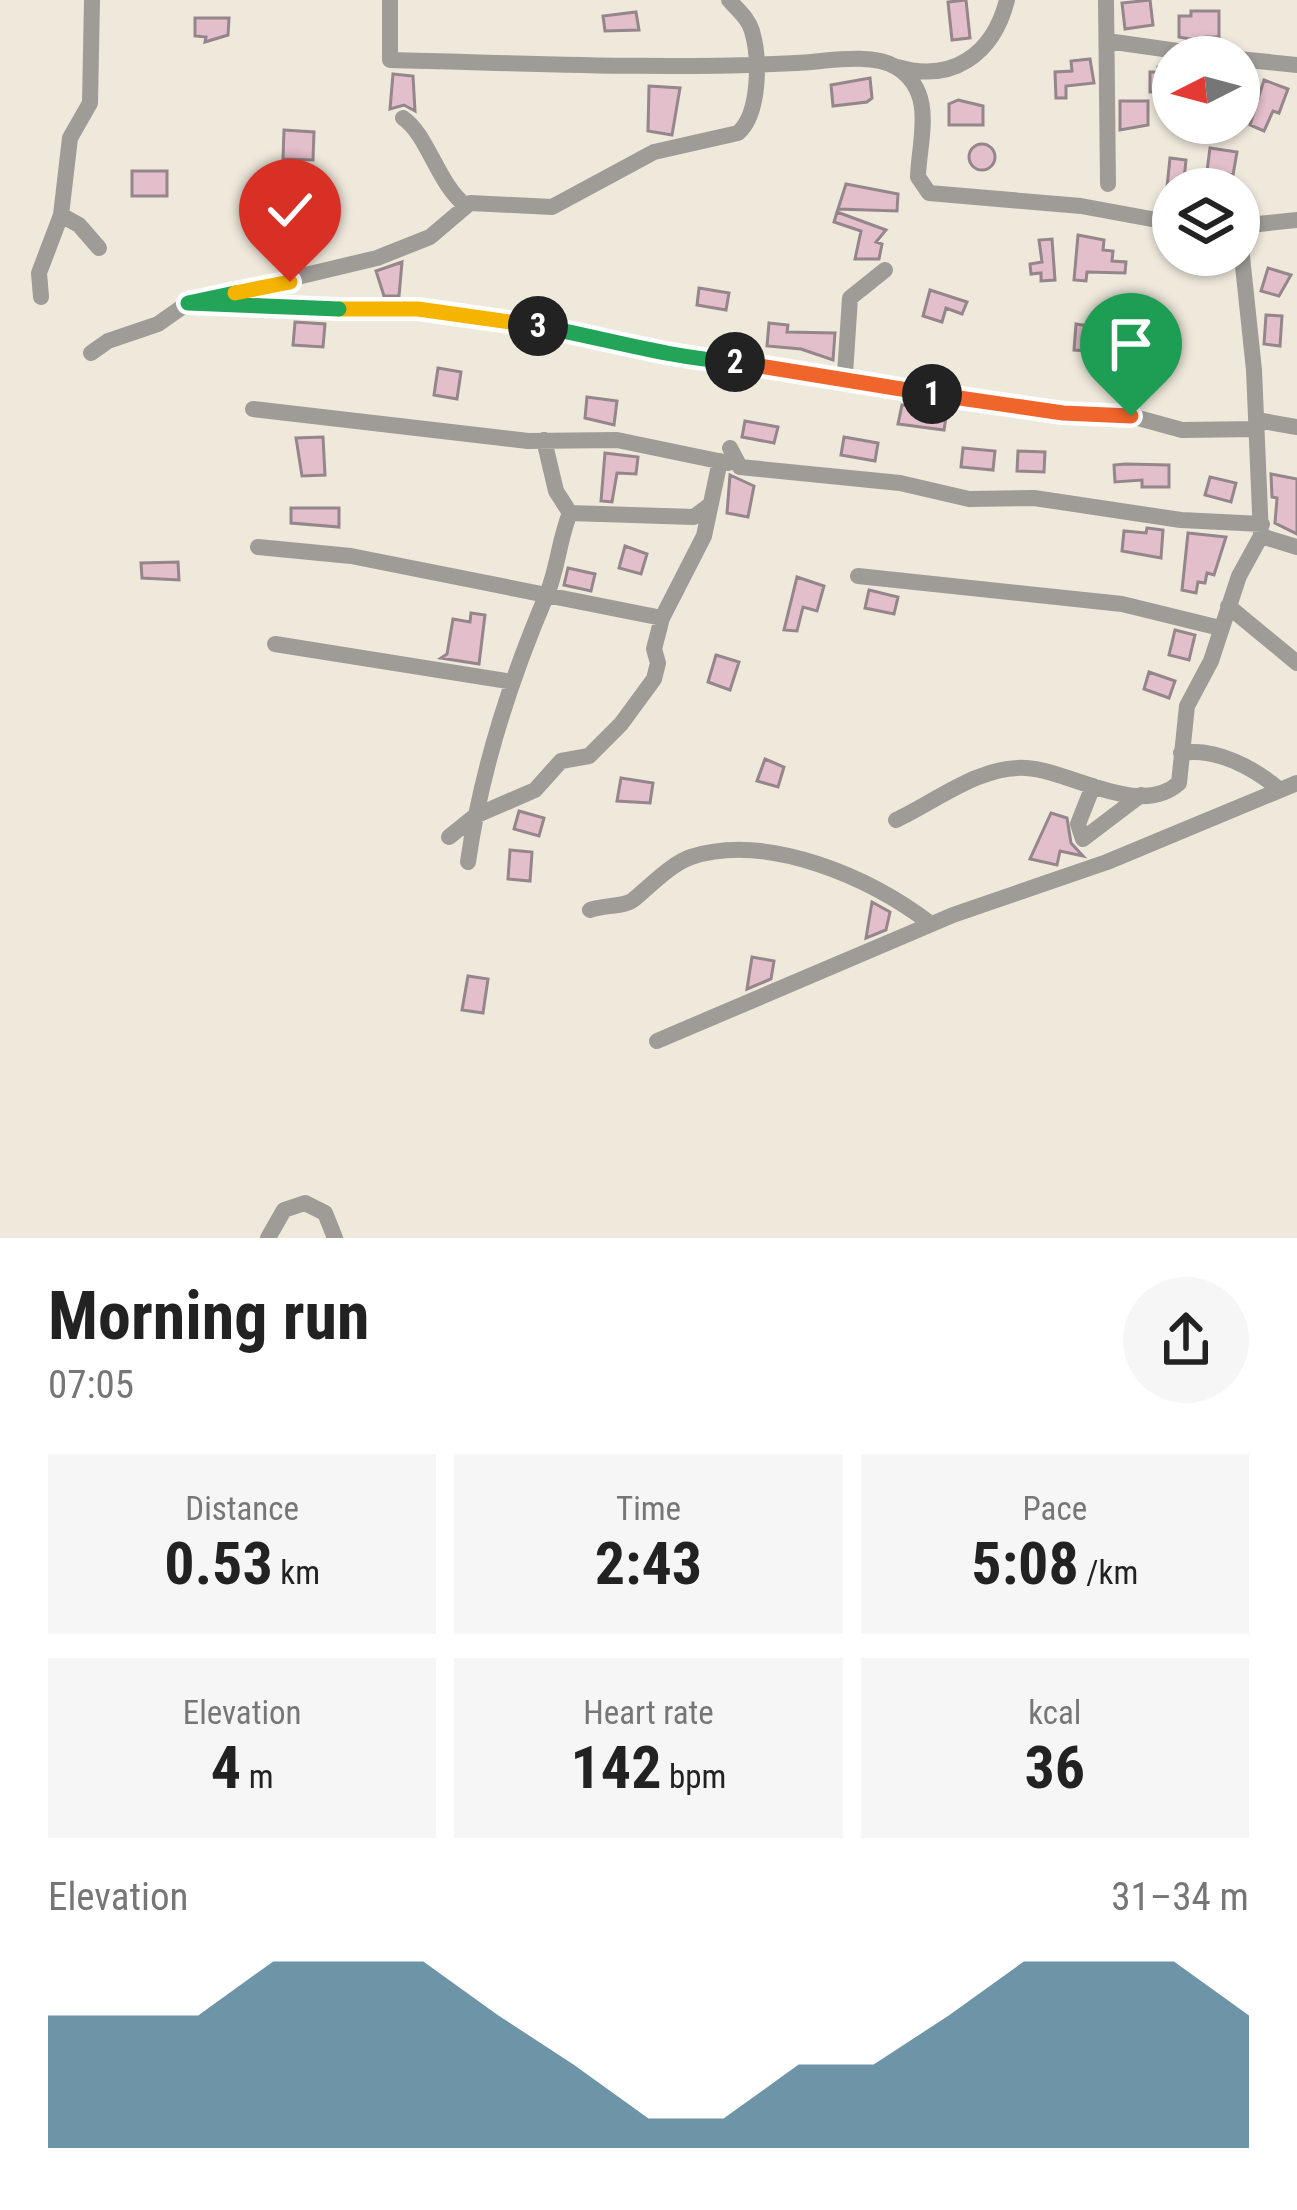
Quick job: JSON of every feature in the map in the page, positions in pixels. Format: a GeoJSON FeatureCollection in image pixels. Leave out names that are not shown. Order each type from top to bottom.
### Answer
{"type":"FeatureCollection","features":[{"type":"Feature","properties":{"kind":"street"},"geometry":{"type":"LineString","coordinates":[[41,297],[39,273],[61,215],[70,138],[90,103],[92,0]]}},
{"type":"Feature","properties":{"kind":"street"},"geometry":{"type":"LineString","coordinates":[[390,0],[390,60],[754,65],[873,60],[937,75],[955,67],[1000,26],[1007,0]]}},
{"type":"Feature","properties":{"kind":"street"},"geometry":{"type":"LineString","coordinates":[[91,353],[108,341],[158,324],[188,303],[377,258],[430,237],[466,206],[484,201],[552,207],[654,152],[737,133],[748,124],[754,102],[754,65],[750,26],[729,0]]}},
{"type":"Feature","properties":{"kind":"street"},"geometry":{"type":"LineString","coordinates":[[1106,0],[1108,184]]}},
{"type":"Feature","properties":{"kind":"street"},"geometry":{"type":"LineString","coordinates":[[1107,41],[1152,47]]}},
{"type":"Feature","properties":{"kind":"street"},"geometry":{"type":"LineString","coordinates":[[1260,61],[1297,65]]}},
{"type":"Feature","properties":{"kind":"street"},"geometry":{"type":"LineString","coordinates":[[889,65],[914,85],[925,110],[918,177],[929,193],[1082,206],[1152,219]]}},
{"type":"Feature","properties":{"kind":"street"},"geometry":{"type":"LineString","coordinates":[[403,118],[413,125],[449,193],[466,206]]}},
{"type":"Feature","properties":{"kind":"street"},"geometry":{"type":"LineString","coordinates":[[61,215],[79,224],[99,248]]}},
{"type":"Feature","properties":{"kind":"street"},"geometry":{"type":"LineString","coordinates":[[1260,224],[1297,220]]}},
{"type":"Feature","properties":{"kind":"street"},"geometry":{"type":"LineString","coordinates":[[847,377],[850,298],[885,269]]}},
{"type":"Feature","properties":{"kind":"street"},"geometry":{"type":"LineString","coordinates":[[1094,786],[1078,824],[1083,839],[1142,795],[1179,783],[1186,706],[1211,661],[1228,606],[1261,530],[1243,276]]}},
{"type":"Feature","properties":{"kind":"street"},"geometry":{"type":"LineString","coordinates":[[188,303],[418,309],[653,347],[687,359],[847,377],[953,400],[1131,416],[1182,430],[1257,424],[1297,428]]}},
{"type":"Feature","properties":{"kind":"street"},"geometry":{"type":"LineString","coordinates":[[254,409],[544,440],[617,440],[725,454],[740,467],[900,484],[969,499],[1034,498],[1261,530],[1297,547]]}},
{"type":"Feature","properties":{"kind":"street"},"geometry":{"type":"LineString","coordinates":[[468,862],[475,816],[513,682],[545,598],[569,513],[556,491],[544,440]]}},
{"type":"Feature","properties":{"kind":"street"},"geometry":{"type":"LineString","coordinates":[[448,837],[475,816],[535,790],[560,761],[589,756],[654,680],[658,663],[654,649],[662,618],[704,536],[725,454]]}},
{"type":"Feature","properties":{"kind":"street"},"geometry":{"type":"LineString","coordinates":[[569,513],[694,517],[710,504]]}},
{"type":"Feature","properties":{"kind":"street"},"geometry":{"type":"LineString","coordinates":[[258,547],[351,556],[662,618]]}},
{"type":"Feature","properties":{"kind":"street"},"geometry":{"type":"LineString","coordinates":[[858,576],[1122,604],[1220,628]]}},
{"type":"Feature","properties":{"kind":"street"},"geometry":{"type":"LineString","coordinates":[[1228,606],[1297,663]]}},
{"type":"Feature","properties":{"kind":"street"},"geometry":{"type":"LineString","coordinates":[[275,644],[513,682]]}},
{"type":"Feature","properties":{"kind":"street"},"geometry":{"type":"LineString","coordinates":[[1181,753],[1212,752],[1288,787]]}},
{"type":"Feature","properties":{"kind":"street"},"geometry":{"type":"LineString","coordinates":[[896,820],[976,778],[1006,770],[1027,768],[1142,795]]}},
{"type":"Feature","properties":{"kind":"street"},"geometry":{"type":"LineString","coordinates":[[657,1041],[932,924],[1148,846],[1288,787]]}},
{"type":"Feature","properties":{"kind":"street"},"geometry":{"type":"LineString","coordinates":[[590,910],[630,904],[667,877],[678,862],[694,855],[742,849],[818,865],[901,901],[932,924]]}},
{"type":"Feature","properties":{"kind":"street"},"geometry":{"type":"LineString","coordinates":[[268,1238],[284,1210],[304,1203],[325,1213],[335,1238]]}},
{"type":"Feature","properties":{"kind":"building"},"geometry":{"type":"Polygon","coordinates":[[[966,0],[970,38],[952,40],[948,2],[966,0]]]}},
{"type":"Feature","properties":{"kind":"building"},"geometry":{"type":"Polygon","coordinates":[[[1150,0],[1153,25],[1125,29],[1122,3],[1150,0]]]}},
{"type":"Feature","properties":{"kind":"building"},"geometry":{"type":"Polygon","coordinates":[[[1191,11],[1219,11],[1219,36],[1179,36],[1179,16],[1191,16],[1191,11]]]}},
{"type":"Feature","properties":{"kind":"building"},"geometry":{"type":"Polygon","coordinates":[[[636,12],[639,30],[605,31],[603,16],[636,12]]]}},
{"type":"Feature","properties":{"kind":"building"},"geometry":{"type":"Polygon","coordinates":[[[195,18],[229,18],[228,35],[205,42],[206,37],[195,36],[195,18]]]}},
{"type":"Feature","properties":{"kind":"building"},"geometry":{"type":"Polygon","coordinates":[[[1090,59],[1094,83],[1066,86],[1066,98],[1056,98],[1055,72],[1072,71],[1071,61],[1090,59]]]}},
{"type":"Feature","properties":{"kind":"building"},"geometry":{"type":"Polygon","coordinates":[[[393,74],[413,76],[415,111],[404,105],[390,109],[393,74]]]}},
{"type":"Feature","properties":{"kind":"building"},"geometry":{"type":"Polygon","coordinates":[[[870,78],[872,98],[867,102],[833,106],[831,85],[870,78]]]}},
{"type":"Feature","properties":{"kind":"building"},"geometry":{"type":"Polygon","coordinates":[[[1264,80],[1288,89],[1279,113],[1273,111],[1264,131],[1260,129],[1264,80]]]}},
{"type":"Feature","properties":{"kind":"building"},"geometry":{"type":"Polygon","coordinates":[[[649,86],[680,88],[672,135],[648,131],[649,86]]]}},
{"type":"Feature","properties":{"kind":"building"},"geometry":{"type":"Polygon","coordinates":[[[958,100],[983,106],[983,125],[949,125],[949,104],[958,100]]]}},
{"type":"Feature","properties":{"kind":"building"},"geometry":{"type":"Polygon","coordinates":[[[1120,101],[1148,101],[1148,125],[1120,130],[1120,101]]]}},
{"type":"Feature","properties":{"kind":"building"},"geometry":{"type":"Polygon","coordinates":[[[284,130],[314,132],[313,160],[283,159],[284,130]]]}},
{"type":"Feature","properties":{"kind":"building"},"geometry":{"type":"Polygon","coordinates":[[[982,144],[995,157],[982,170],[969,157],[982,144]]]}},
{"type":"Feature","properties":{"kind":"building"},"geometry":{"type":"Polygon","coordinates":[[[1210,148],[1237,152],[1234,168],[1207,168],[1210,148]]]}},
{"type":"Feature","properties":{"kind":"building"},"geometry":{"type":"Polygon","coordinates":[[[1170,158],[1186,160],[1185,168],[1169,168],[1170,158]]]}},
{"type":"Feature","properties":{"kind":"building"},"geometry":{"type":"Polygon","coordinates":[[[132,171],[167,171],[167,196],[132,196],[132,171]]]}},
{"type":"Feature","properties":{"kind":"building"},"geometry":{"type":"Polygon","coordinates":[[[846,184],[898,194],[897,211],[838,209],[846,184]]]}},
{"type":"Feature","properties":{"kind":"building"},"geometry":{"type":"Polygon","coordinates":[[[837,212],[886,230],[876,242],[882,244],[879,259],[855,259],[861,231],[834,222],[837,212]]]}},
{"type":"Feature","properties":{"kind":"building"},"geometry":{"type":"Polygon","coordinates":[[[1078,235],[1104,240],[1103,250],[1113,251],[1112,261],[1126,262],[1125,273],[1087,272],[1086,281],[1074,280],[1078,235]]]}},
{"type":"Feature","properties":{"kind":"building"},"geometry":{"type":"Polygon","coordinates":[[[1052,239],[1055,280],[1041,281],[1041,273],[1031,274],[1030,264],[1042,262],[1039,240],[1052,239]]]}},
{"type":"Feature","properties":{"kind":"building"},"geometry":{"type":"Polygon","coordinates":[[[402,262],[399,296],[384,296],[376,271],[402,262]]]}},
{"type":"Feature","properties":{"kind":"building"},"geometry":{"type":"Polygon","coordinates":[[[1268,268],[1291,275],[1279,296],[1261,291],[1268,268]]]}},
{"type":"Feature","properties":{"kind":"building"},"geometry":{"type":"Polygon","coordinates":[[[699,288],[729,293],[726,310],[697,305],[699,288]]]}},
{"type":"Feature","properties":{"kind":"building"},"geometry":{"type":"Polygon","coordinates":[[[930,290],[967,302],[962,314],[946,308],[942,322],[923,316],[930,290]]]}},
{"type":"Feature","properties":{"kind":"building"},"geometry":{"type":"Polygon","coordinates":[[[1266,315],[1282,316],[1280,346],[1264,344],[1266,315]]]}},
{"type":"Feature","properties":{"kind":"building"},"geometry":{"type":"Polygon","coordinates":[[[295,322],[325,324],[323,347],[293,345],[295,322]]]}},
{"type":"Feature","properties":{"kind":"building"},"geometry":{"type":"Polygon","coordinates":[[[769,323],[788,325],[787,332],[835,333],[833,360],[801,349],[767,346],[769,323]]]}},
{"type":"Feature","properties":{"kind":"building"},"geometry":{"type":"Polygon","coordinates":[[[1076,324],[1101,328],[1100,336],[1109,337],[1108,352],[1074,350],[1076,324]]]}},
{"type":"Feature","properties":{"kind":"building"},"geometry":{"type":"Polygon","coordinates":[[[438,368],[461,372],[457,399],[434,395],[438,368]]]}},
{"type":"Feature","properties":{"kind":"building"},"geometry":{"type":"Polygon","coordinates":[[[587,397],[617,401],[614,425],[585,418],[587,397]]]}},
{"type":"Feature","properties":{"kind":"building"},"geometry":{"type":"Polygon","coordinates":[[[902,405],[947,411],[944,430],[898,424],[902,405]]]}},
{"type":"Feature","properties":{"kind":"building"},"geometry":{"type":"Polygon","coordinates":[[[745,421],[778,427],[774,443],[742,437],[745,421]]]}},
{"type":"Feature","properties":{"kind":"building"},"geometry":{"type":"Polygon","coordinates":[[[323,437],[325,475],[302,476],[296,438],[323,437]]]}},
{"type":"Feature","properties":{"kind":"building"},"geometry":{"type":"Polygon","coordinates":[[[844,437],[878,443],[875,461],[841,455],[844,437]]]}},
{"type":"Feature","properties":{"kind":"building"},"geometry":{"type":"Polygon","coordinates":[[[963,448],[995,451],[993,470],[961,467],[963,448]]]}},
{"type":"Feature","properties":{"kind":"building"},"geometry":{"type":"Polygon","coordinates":[[[1018,451],[1045,452],[1044,472],[1017,471],[1018,451]]]}},
{"type":"Feature","properties":{"kind":"building"},"geometry":{"type":"Polygon","coordinates":[[[605,453],[638,457],[636,474],[617,473],[612,502],[601,501],[605,453]]]}},
{"type":"Feature","properties":{"kind":"building"},"geometry":{"type":"Polygon","coordinates":[[[1114,465],[1169,465],[1169,487],[1142,487],[1142,480],[1115,482],[1114,465]]]}},
{"type":"Feature","properties":{"kind":"building"},"geometry":{"type":"Polygon","coordinates":[[[1271,474],[1297,479],[1297,534],[1275,523],[1277,498],[1272,497],[1271,474]]]}},
{"type":"Feature","properties":{"kind":"building"},"geometry":{"type":"Polygon","coordinates":[[[730,475],[754,486],[748,517],[727,513],[730,475]]]}},
{"type":"Feature","properties":{"kind":"building"},"geometry":{"type":"Polygon","coordinates":[[[1210,477],[1236,483],[1231,502],[1205,495],[1210,477]]]}},
{"type":"Feature","properties":{"kind":"building"},"geometry":{"type":"Polygon","coordinates":[[[291,508],[339,508],[339,527],[291,523],[291,508]]]}},
{"type":"Feature","properties":{"kind":"building"},"geometry":{"type":"Polygon","coordinates":[[[1147,528],[1163,530],[1161,558],[1122,551],[1124,531],[1146,533],[1147,528]]]}},
{"type":"Feature","properties":{"kind":"building"},"geometry":{"type":"Polygon","coordinates":[[[1188,533],[1226,537],[1214,575],[1207,573],[1205,583],[1198,582],[1196,593],[1182,590],[1188,533]]]}},
{"type":"Feature","properties":{"kind":"building"},"geometry":{"type":"Polygon","coordinates":[[[625,546],[647,554],[641,574],[619,568],[625,546]]]}},
{"type":"Feature","properties":{"kind":"building"},"geometry":{"type":"Polygon","coordinates":[[[178,562],[179,580],[142,578],[141,563],[178,562]]]}},
{"type":"Feature","properties":{"kind":"building"},"geometry":{"type":"Polygon","coordinates":[[[568,568],[595,574],[591,591],[564,585],[568,568]]]}},
{"type":"Feature","properties":{"kind":"building"},"geometry":{"type":"Polygon","coordinates":[[[797,577],[824,586],[817,611],[803,607],[797,631],[784,630],[797,577]]]}},
{"type":"Feature","properties":{"kind":"building"},"geometry":{"type":"Polygon","coordinates":[[[869,590],[898,597],[894,614],[865,608],[869,590]]]}},
{"type":"Feature","properties":{"kind":"building"},"geometry":{"type":"Polygon","coordinates":[[[471,613],[485,615],[479,664],[441,658],[447,654],[453,619],[470,622],[471,613]]]}},
{"type":"Feature","properties":{"kind":"building"},"geometry":{"type":"Polygon","coordinates":[[[1175,630],[1195,635],[1189,660],[1169,655],[1175,630]]]}},
{"type":"Feature","properties":{"kind":"building"},"geometry":{"type":"Polygon","coordinates":[[[716,655],[739,662],[730,690],[708,682],[716,655]]]}},
{"type":"Feature","properties":{"kind":"building"},"geometry":{"type":"Polygon","coordinates":[[[1149,672],[1175,681],[1169,698],[1144,689],[1149,672]]]}},
{"type":"Feature","properties":{"kind":"building"},"geometry":{"type":"Polygon","coordinates":[[[765,759],[784,767],[778,787],[757,781],[765,759]]]}},
{"type":"Feature","properties":{"kind":"building"},"geometry":{"type":"Polygon","coordinates":[[[621,778],[653,783],[650,803],[617,801],[621,778]]]}},
{"type":"Feature","properties":{"kind":"building"},"geometry":{"type":"Polygon","coordinates":[[[519,811],[544,818],[539,836],[514,829],[519,811]]]}},
{"type":"Feature","properties":{"kind":"building"},"geometry":{"type":"Polygon","coordinates":[[[1051,813],[1067,818],[1071,843],[1083,856],[1060,851],[1057,865],[1030,859],[1051,813]]]}},
{"type":"Feature","properties":{"kind":"building"},"geometry":{"type":"Polygon","coordinates":[[[510,850],[532,852],[530,881],[508,879],[510,850]]]}},
{"type":"Feature","properties":{"kind":"building"},"geometry":{"type":"Polygon","coordinates":[[[872,902],[890,912],[886,930],[866,938],[872,902]]]}},
{"type":"Feature","properties":{"kind":"building"},"geometry":{"type":"Polygon","coordinates":[[[752,957],[774,961],[771,979],[747,989],[752,957]]]}},
{"type":"Feature","properties":{"kind":"building"},"geometry":{"type":"Polygon","coordinates":[[[468,976],[488,979],[483,1013],[462,1010],[468,976]]]}},
{"type":"Feature","properties":{"kind":"route"},"geometry":{"type":"LineString","coordinates":[[290,282],[188,303],[224,308],[418,309],[653,347],[687,359],[912,387],[953,400],[1131,416]]}}]}
